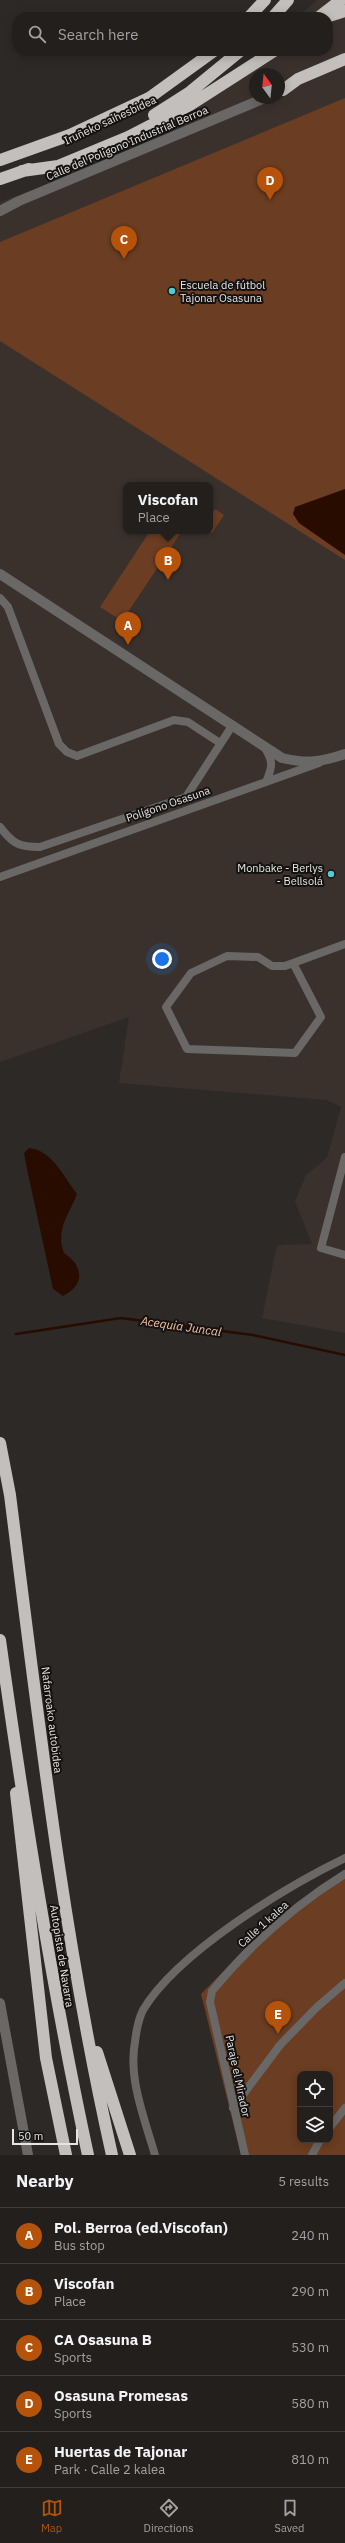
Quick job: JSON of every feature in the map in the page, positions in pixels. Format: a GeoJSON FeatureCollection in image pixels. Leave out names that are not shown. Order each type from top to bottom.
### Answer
{"type":"FeatureCollection","features":[{"type":"Feature","properties":{"kind":"highway"},"geometry":{"type":"LineString","coordinates":[[253,12],[265,0]]}},
{"type":"Feature","properties":{"kind":"highway"},"geometry":{"type":"LineString","coordinates":[[277,12],[288,0]]}},
{"type":"Feature","properties":{"kind":"highway"},"geometry":{"type":"LineString","coordinates":[[325,12],[341,0]]}},
{"type":"Feature","properties":{"kind":"highway"},"geometry":{"type":"LineString","coordinates":[[333,15],[345,11]]}},
{"type":"Feature","properties":{"kind":"highway","name":"Iruñeko saihesbidea"},"geometry":{"type":"LineString","coordinates":[[0,160],[70,135],[149,98],[207,56]]}},
{"type":"Feature","properties":{"kind":"highway","name":"Iruñeko saihesbidea"},"geometry":{"type":"LineString","coordinates":[[0,179],[88,147],[152,116],[190,92],[234,56]]}},
{"type":"Feature","properties":{"kind":"highway"},"geometry":{"type":"LineString","coordinates":[[22,171],[58,166],[128,137],[190,105],[266,56]]}},
{"type":"Feature","properties":{"kind":"highway"},"geometry":{"type":"LineString","coordinates":[[285,88],[298,79],[345,59]]}},
{"type":"Feature","properties":{"kind":"highway","name":"Nafarroako autobidea"},"geometry":{"type":"LineString","coordinates":[[0,1443],[10,1495],[51,1821],[81,2000]]}},
{"type":"Feature","properties":{"kind":"highway"},"geometry":{"type":"LineString","coordinates":[[0,1640],[16,1760],[16,1806],[39,2006],[71,2155]]}},
{"type":"Feature","properties":{"kind":"highway","name":"Autopista de Navarra"},"geometry":{"type":"LineString","coordinates":[[16,1760],[62,2034],[88,2155]]}},
{"type":"Feature","properties":{"kind":"highway"},"geometry":{"type":"LineString","coordinates":[[81,2000],[130,2155]]}},
{"type":"Feature","properties":{"kind":"highway","name":"Autopista de Navarra"},"geometry":{"type":"LineString","coordinates":[[81,2000],[112,2155]]}},
{"type":"Feature","properties":{"kind":"highway"},"geometry":{"type":"LineString","coordinates":[[45,2039],[46,2058],[66,2155]]}},
{"type":"Feature","properties":{"kind":"street"},"geometry":{"type":"LineString","coordinates":[[285,89],[345,64]]}},
{"type":"Feature","properties":{"kind":"street","name":"Calle del Poligono Industrial Berroa"},"geometry":{"type":"LineString","coordinates":[[0,211],[14,203],[251,104]]}},
{"type":"Feature","properties":{"kind":"street"},"geometry":{"type":"LineString","coordinates":[[0,574],[282,758],[298,762],[320,762]]}},
{"type":"Feature","properties":{"kind":"street"},"geometry":{"type":"LineString","coordinates":[[0,598],[8,607],[59,744],[67,752],[77,756],[174,720],[188,722],[220,743]]}},
{"type":"Feature","properties":{"kind":"street"},"geometry":{"type":"LineString","coordinates":[[0,828],[9,840],[22,847],[40,847],[186,797],[232,726]]}},
{"type":"Feature","properties":{"kind":"street"},"geometry":{"type":"LineString","coordinates":[[265,748],[272,759],[272,764],[266,782]]}},
{"type":"Feature","properties":{"kind":"street","name":"Polígono Osasuna"},"geometry":{"type":"LineString","coordinates":[[0,877],[345,754]]}},
{"type":"Feature","properties":{"kind":"street"},"geometry":{"type":"LineString","coordinates":[[293,963],[321,1017],[294,1053],[187,1049],[166,1007],[191,973],[227,956],[258,957],[272,966],[293,963],[345,944]]}},
{"type":"Feature","properties":{"kind":"street"},"geometry":{"type":"LineString","coordinates":[[345,1156],[320,1248],[345,1255]]}},
{"type":"Feature","properties":{"kind":"street"},"geometry":{"type":"LineString","coordinates":[[155,2155],[136,2084],[134,2044],[143,2011],[162,1985],[214,1937],[266,1903],[345,1858]]}},
{"type":"Feature","properties":{"kind":"street","name":"Calle 1 kalea"},"geometry":{"type":"LineString","coordinates":[[210,2002],[212,1991],[261,1939],[300,1905],[345,1874]]}},
{"type":"Feature","properties":{"kind":"street"},"geometry":{"type":"LineString","coordinates":[[233,2108],[280,2045],[317,2007],[345,1983]]}},
{"type":"Feature","properties":{"kind":"street","name":"Paraje el Mirador"},"geometry":{"type":"LineString","coordinates":[[210,2002],[233,2108],[245,2155]]}},
{"type":"Feature","properties":{"kind":"street"},"geometry":{"type":"LineString","coordinates":[[0,2003],[1,2016],[28,2155]]}},
{"type":"Feature","properties":{"kind":"street"},"geometry":{"type":"LineString","coordinates":[[333,2123],[345,2108]]}},
{"type":"Feature","properties":{"kind":"street"},"geometry":{"type":"LineString","coordinates":[[312,2155],[318,2143]]}},
{"type":"Feature","properties":{"kind":"shaded area"},"geometry":{"type":"Polygon","coordinates":[[[317,0],[345,0],[345,1333],[262,1318],[277,1245],[312,1244],[295,1201],[306,1175],[327,1158],[341,1107],[327,1100],[119,1083],[129,1017],[0,1062],[0,202],[159,143],[255,56],[333,56],[333,12],[304,12],[317,0]]]}},
{"type":"Feature","properties":{"kind":"shaded area","name":"Escuela de fútbol Tajonar Osasuna"},"geometry":{"type":"Polygon","coordinates":[[[345,98],[345,560],[0,341],[0,242],[345,98]]]}},
{"type":"Feature","properties":{"kind":"shaded area"},"geometry":{"type":"Polygon","coordinates":[[[345,489],[345,555],[299,523],[293,514],[295,507],[345,489]]]}},
{"type":"Feature","properties":{"kind":"shaded area"},"geometry":{"type":"Polygon","coordinates":[[[215,509],[224,515],[213,532],[213,512],[215,509]]]}},
{"type":"Feature","properties":{"kind":"shaded area"},"geometry":{"type":"Polygon","coordinates":[[[148,534],[180,534],[122,621],[100,607],[148,534]]]}},
{"type":"Feature","properties":{"kind":"shaded area"},"geometry":{"type":"Polygon","coordinates":[[[29,1148],[37,1150],[51,1159],[57,1165],[77,1194],[64,1222],[61,1237],[64,1253],[71,1258],[78,1269],[79,1275],[75,1286],[70,1292],[63,1296],[53,1289],[24,1153],[29,1148]]]}},
{"type":"Feature","properties":{"kind":"shaded area"},"geometry":{"type":"Polygon","coordinates":[[[345,1871],[345,2155],[241,2155],[201,1994],[259,1935],[345,1871]]]}},
{"type":"Feature","properties":{"kind":"waterway","name":"Acequia Juncal"},"geometry":{"type":"LineString","coordinates":[[16,1334],[121,1318],[253,1335],[345,1355]]}},
{"type":"Feature","properties":{"kind":"place","name":"Osasuna Promesas"},"geometry":{"type":"Point","coordinates":[270,200]}},
{"type":"Feature","properties":{"kind":"place","name":"CA Osasuna B"},"geometry":{"type":"Point","coordinates":[124,259]}},
{"type":"Feature","properties":{"kind":"place","name":"Escuela de fútbol Tajonar Osasuna"},"geometry":{"type":"Point","coordinates":[172,291]}},
{"type":"Feature","properties":{"kind":"place","name":"Viscofan"},"geometry":{"type":"Point","coordinates":[168,580]}},
{"type":"Feature","properties":{"kind":"place","name":"Pol. Berroa (ed.Viscofan)"},"geometry":{"type":"Point","coordinates":[128,645]}},
{"type":"Feature","properties":{"kind":"place","name":"Monbake - Berlys - Bellsolá"},"geometry":{"type":"Point","coordinates":[331,874]}},
{"type":"Feature","properties":{"kind":"place","name":"Huertas de Tajonar"},"geometry":{"type":"Point","coordinates":[278,2034]}}]}
